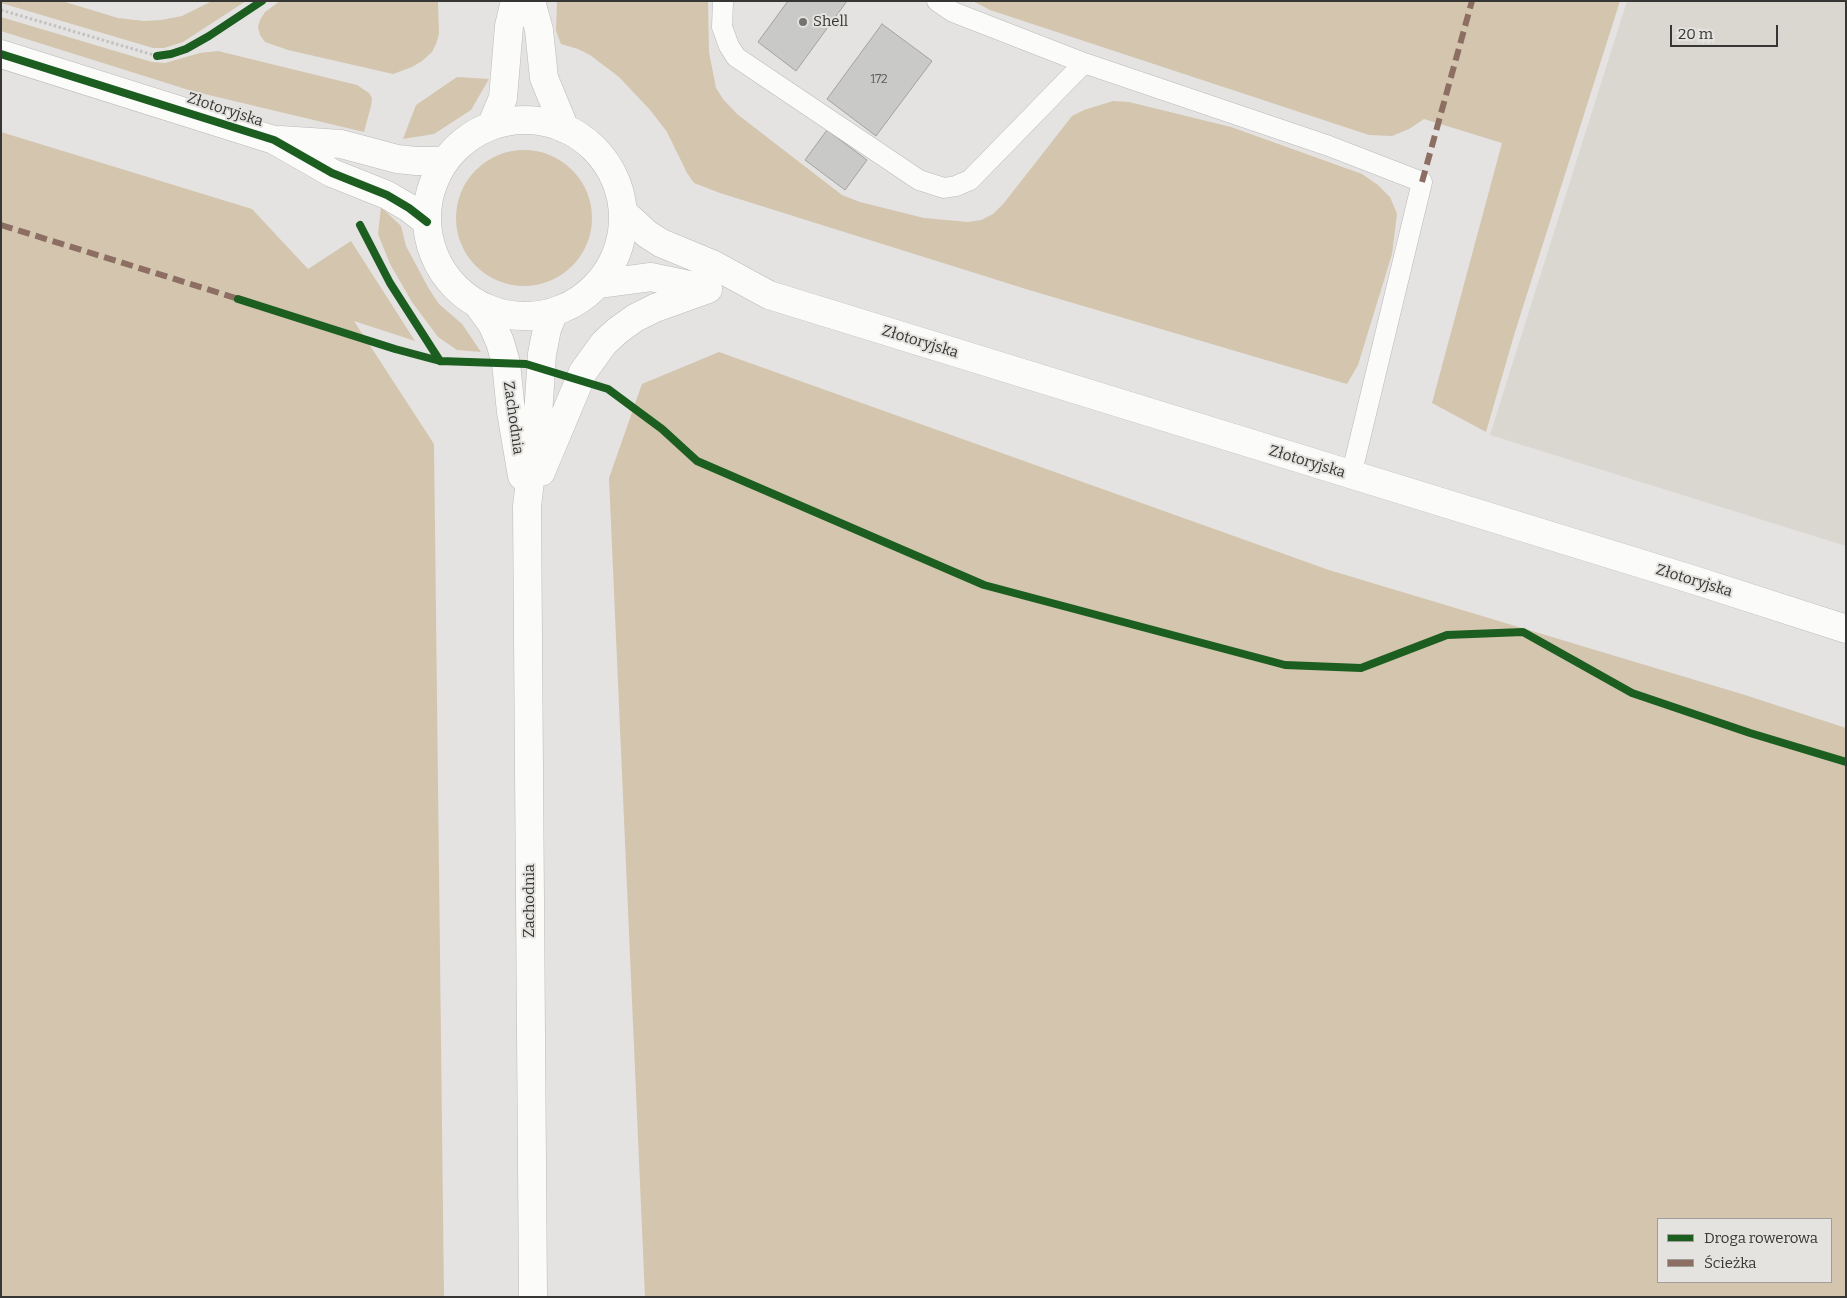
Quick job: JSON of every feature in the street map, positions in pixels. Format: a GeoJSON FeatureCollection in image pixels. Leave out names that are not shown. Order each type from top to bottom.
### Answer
{"type":"FeatureCollection","features":[{"type":"Feature","properties":{"kind":"main road"},"geometry":{"type":"LineString","coordinates":[[491,126],[503,98],[509,26],[515,1]]}},
{"type":"Feature","properties":{"kind":"main road"},"geometry":{"type":"LineString","coordinates":[[531,1],[539,30],[544,78],[565,129]]}},
{"type":"Feature","properties":{"kind":"main road","name":"Złotoryjska"},"geometry":{"type":"LineString","coordinates":[[1,54],[274,140],[332,173],[387,195],[409,208],[427,222]]}},
{"type":"Feature","properties":{"kind":"main road"},"geometry":{"type":"LineString","coordinates":[[528,120],[552,124],[565,129],[575,133],[594,148],[609,168],[618,189],[623,212],[622,235],[615,258],[604,278],[587,295],[546,315],[523,317],[500,314],[479,306],[460,293],[444,276],[432,254],[426,230],[427,206],[432,182],[444,161],[460,143],[491,126],[504,122],[528,120]]}},
{"type":"Feature","properties":{"kind":"main road","name":"Złotoryjska"},"geometry":{"type":"LineString","coordinates":[[274,140],[341,144],[397,158],[416,161],[444,161]]}},
{"type":"Feature","properties":{"kind":"main road","name":"Złotoryjska"},"geometry":{"type":"LineString","coordinates":[[623,212],[647,234],[661,243],[714,265],[769,294],[1351,476],[1684,577],[1846,630]]}},
{"type":"Feature","properties":{"kind":"main road","name":"Złotoryjska"},"geometry":{"type":"LineString","coordinates":[[598,284],[651,278],[708,289],[769,294]]}},
{"type":"Feature","properties":{"kind":"main road"},"geometry":{"type":"LineString","coordinates":[[527,506],[583,372],[604,343],[635,318],[656,308],[708,289]]}},
{"type":"Feature","properties":{"kind":"main road","name":"Zachodnia"},"geometry":{"type":"LineString","coordinates":[[479,306],[492,324],[500,342],[506,364],[511,412],[527,506]]}},
{"type":"Feature","properties":{"kind":"main road","name":"Zachodnia"},"geometry":{"type":"LineString","coordinates":[[533,1297],[527,506],[538,416],[542,354],[547,329],[554,312]]}},
{"type":"Feature","properties":{"kind":"lane"},"geometry":{"type":"LineString","coordinates":[[723,1],[722,27],[729,46],[736,57],[919,180],[944,188],[956,186],[970,180],[1084,64]]}},
{"type":"Feature","properties":{"kind":"lane"},"geometry":{"type":"LineString","coordinates":[[937,1],[953,12],[1084,64],[1329,146],[1422,182],[1351,476]]}},
{"type":"Feature","properties":{"kind":"path"},"geometry":{"type":"LineString","coordinates":[[1,10],[157,56]]}},
{"type":"Feature","properties":{"kind":"shaded area"},"geometry":{"type":"Polygon","coordinates":[[[1,1],[62,1],[118,18],[144,21],[182,16],[212,1],[246,1],[183,42],[164,48],[153,48],[1,3],[1,1]]]}},
{"type":"Feature","properties":{"kind":"shaded area"},"geometry":{"type":"Polygon","coordinates":[[[280,1],[438,1],[439,34],[432,52],[422,61],[393,74],[288,50],[265,42],[260,35],[258,27],[260,20],[265,12],[280,1]]]}},
{"type":"Feature","properties":{"kind":"shaded area"},"geometry":{"type":"Polygon","coordinates":[[[557,1],[708,1],[709,52],[716,88],[737,114],[842,195],[860,202],[924,218],[968,222],[981,220],[993,214],[1004,203],[1072,116],[1084,110],[1113,101],[1129,102],[1231,127],[1362,174],[1378,185],[1390,197],[1397,214],[1392,254],[1358,365],[1347,384],[1029,290],[720,193],[694,183],[687,173],[667,132],[651,111],[619,77],[590,55],[561,44],[556,31],[557,1]]]}},
{"type":"Feature","properties":{"kind":"shaded area"},"geometry":{"type":"Polygon","coordinates":[[[973,1],[1620,1],[1515,332],[1486,432],[1432,403],[1502,143],[1424,119],[1409,129],[1392,136],[1369,135],[990,10],[973,1]]]}},
{"type":"Feature","properties":{"kind":"shaded area"},"geometry":{"type":"Polygon","coordinates":[[[1627,1],[1846,1],[1846,546],[1490,435],[1627,1]]]}},
{"type":"Feature","properties":{"kind":"shaded area"},"geometry":{"type":"Polygon","coordinates":[[[1,17],[152,62],[165,63],[200,53],[218,51],[357,85],[369,93],[372,98],[364,132],[192,91],[1,31],[1,17]]]}},
{"type":"Feature","properties":{"kind":"shaded area"},"geometry":{"type":"Polygon","coordinates":[[[457,77],[489,79],[471,110],[434,134],[403,139],[416,105],[457,77]]]}},
{"type":"Feature","properties":{"kind":"shaded area"},"geometry":{"type":"Polygon","coordinates":[[[1,132],[252,209],[308,269],[351,241],[415,341],[354,321],[434,444],[444,1297],[1,1297],[1,132]]]}},
{"type":"Feature","properties":{"kind":"shaded area"},"geometry":{"type":"Polygon","coordinates":[[[524,150],[550,155],[572,170],[587,192],[592,218],[587,244],[572,266],[550,281],[524,286],[498,281],[476,266],[461,244],[456,218],[461,192],[476,170],[498,155],[524,150]]]}},
{"type":"Feature","properties":{"kind":"shaded area"},"geometry":{"type":"Polygon","coordinates":[[[381,207],[401,226],[406,246],[439,304],[462,324],[481,352],[457,350],[438,337],[412,302],[390,264],[378,234],[381,207]]]}},
{"type":"Feature","properties":{"kind":"shaded area"},"geometry":{"type":"Polygon","coordinates":[[[719,352],[1329,570],[1745,695],[1846,728],[1846,1297],[645,1297],[609,478],[642,384],[719,352]]]}},
{"type":"Feature","properties":{"kind":"building","name":"Shell"},"geometry":{"type":"Polygon","coordinates":[[[788,1],[847,1],[796,71],[758,42],[788,1]]]}},
{"type":"Feature","properties":{"kind":"building"},"geometry":{"type":"Polygon","coordinates":[[[882,24],[932,61],[876,136],[827,99],[882,24]]]}},
{"type":"Feature","properties":{"kind":"building"},"geometry":{"type":"Polygon","coordinates":[[[827,130],[867,160],[845,190],[805,160],[827,130]]]}},
{"type":"Feature","properties":{"kind":"marked path"},"geometry":{"type":"LineString","coordinates":[[1422,182],[1472,1]]}},
{"type":"Feature","properties":{"kind":"marked path"},"geometry":{"type":"LineString","coordinates":[[1,225],[242,300]]}},
{"type":"Feature","properties":{"kind":"cycle path"},"geometry":{"type":"LineString","coordinates":[[157,56],[186,49],[262,1]]}},
{"type":"Feature","properties":{"kind":"cycle path"},"geometry":{"type":"LineString","coordinates":[[1,54],[274,140],[332,173],[387,195],[409,208],[427,222]]}},
{"type":"Feature","properties":{"kind":"cycle path"},"geometry":{"type":"LineString","coordinates":[[360,225],[390,283],[440,361]]}},
{"type":"Feature","properties":{"kind":"cycle path"},"geometry":{"type":"LineString","coordinates":[[238,299],[395,349],[440,361],[526,364],[608,389],[662,429],[697,461],[984,585],[1285,665],[1361,668],[1447,635],[1523,632],[1632,693],[1750,733],[1846,762]]}},
{"type":"Feature","properties":{"kind":"place","name":"Shell"},"geometry":{"type":"Point","coordinates":[803,22]}}]}
